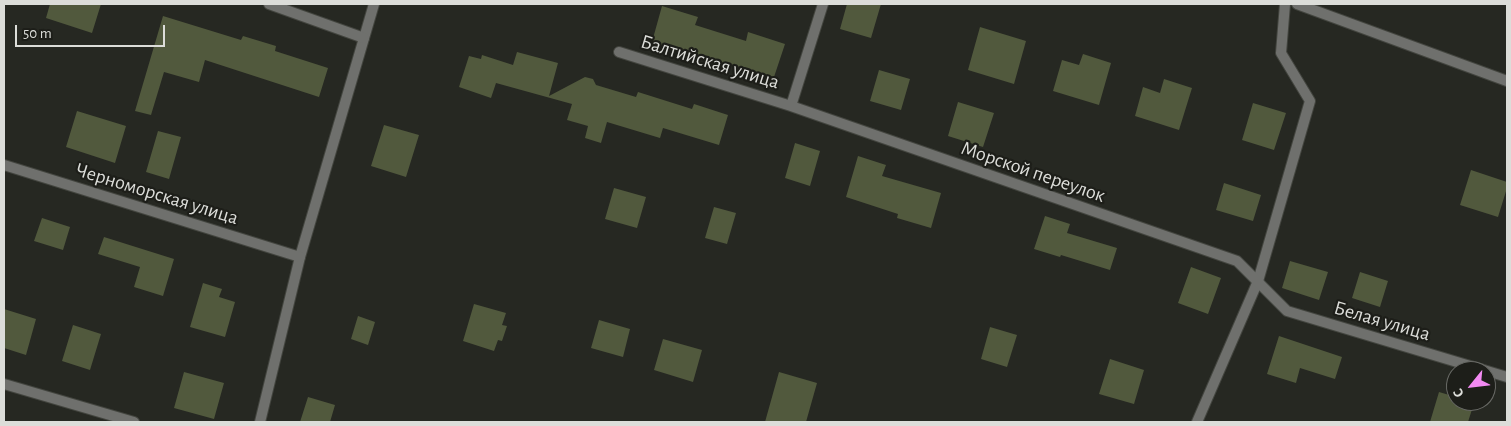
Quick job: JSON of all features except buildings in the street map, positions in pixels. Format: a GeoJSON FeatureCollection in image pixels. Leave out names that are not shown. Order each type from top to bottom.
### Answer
{"type":"FeatureCollection","features":[{"type":"Feature","properties":{"kind":"street"},"geometry":{"type":"LineString","coordinates":[[269,4],[364,38]]}},
{"type":"Feature","properties":{"kind":"street"},"geometry":{"type":"LineString","coordinates":[[260,422],[300,256],[374,4]]}},
{"type":"Feature","properties":{"kind":"street"},"geometry":{"type":"LineString","coordinates":[[790,106],[823,4]]}},
{"type":"Feature","properties":{"kind":"street"},"geometry":{"type":"LineString","coordinates":[[1197,422],[1258,281],[1310,101],[1281,53],[1285,4]]}},
{"type":"Feature","properties":{"kind":"street"},"geometry":{"type":"LineString","coordinates":[[1297,4],[1507,81]]}},
{"type":"Feature","properties":{"kind":"street","name":"Балтийская улица"},"geometry":{"type":"LineString","coordinates":[[619,52],[790,106]]}},
{"type":"Feature","properties":{"kind":"street","name":"Морской переулок"},"geometry":{"type":"LineString","coordinates":[[790,106],[1237,261],[1258,281]]}},
{"type":"Feature","properties":{"kind":"street","name":"Черноморская улица"},"geometry":{"type":"LineString","coordinates":[[4,164],[300,256]]}},
{"type":"Feature","properties":{"kind":"street","name":"Белая улица"},"geometry":{"type":"LineString","coordinates":[[1258,281],[1287,310],[1507,377]]}},
{"type":"Feature","properties":{"kind":"street"},"geometry":{"type":"LineString","coordinates":[[4,384],[134,422]]}}]}
